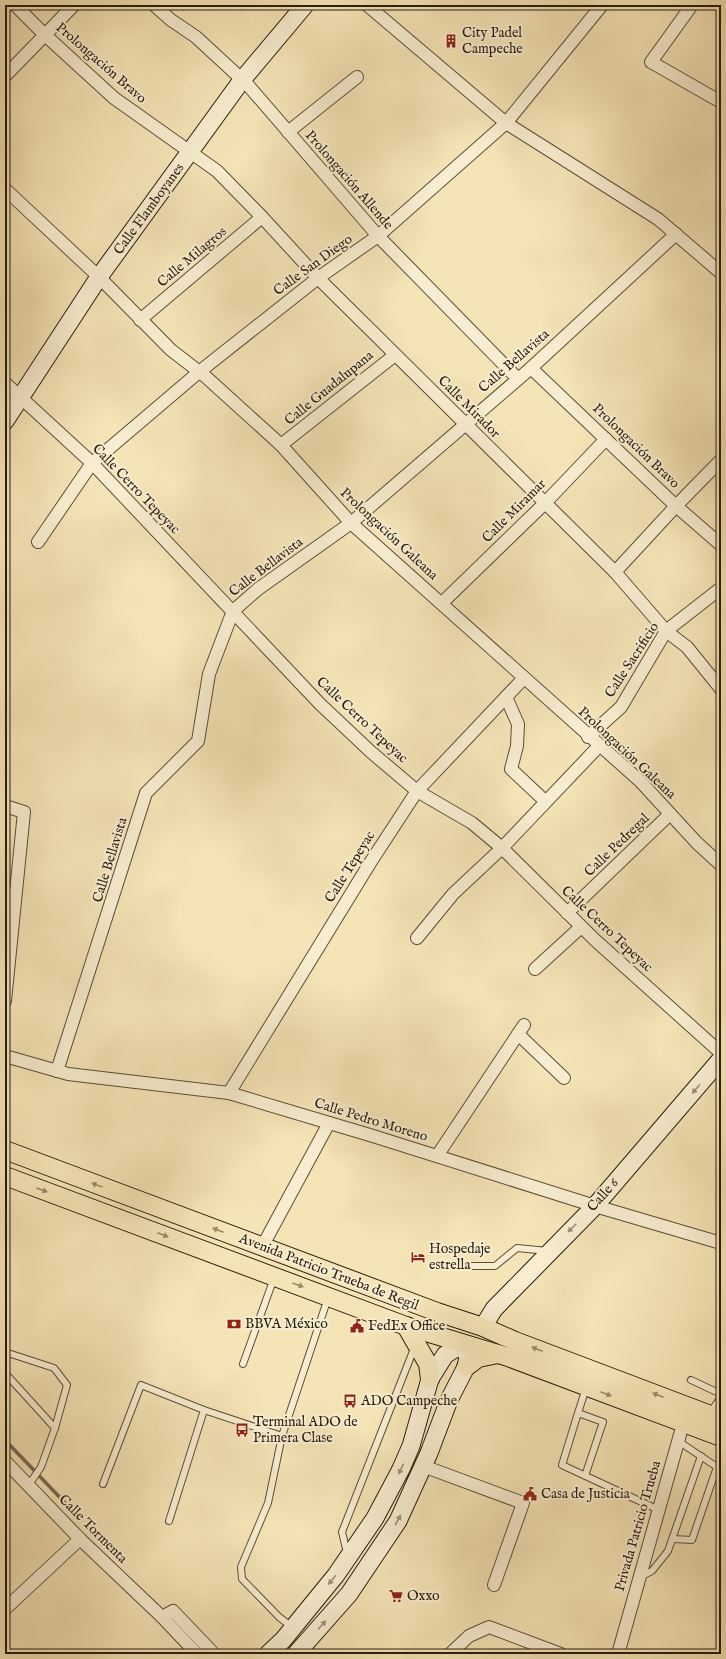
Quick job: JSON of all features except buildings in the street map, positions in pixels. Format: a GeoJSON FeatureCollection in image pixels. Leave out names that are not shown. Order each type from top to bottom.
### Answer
{"type":"FeatureCollection","features":[{"type":"Feature","properties":{"kind":"main road","name":"Avenida Patricio Trueba de Regil"},"geometry":{"type":"LineString","coordinates":[[5,1150],[437,1312],[483,1327],[685,1414],[721,1438]]}},
{"type":"Feature","properties":{"kind":"main road","name":"Avenida Patricio Trueba de Regil"},"geometry":{"type":"LineString","coordinates":[[5,1176],[406,1326],[498,1354],[586,1386],[685,1414],[715,1417]]}},
{"type":"Feature","properties":{"kind":"main road"},"geometry":{"type":"LineString","coordinates":[[437,1312],[452,1325],[462,1339],[462,1344]]}},
{"type":"Feature","properties":{"kind":"main road"},"geometry":{"type":"LineString","coordinates":[[406,1326],[428,1364],[430,1379]]}},
{"type":"Feature","properties":{"kind":"main road"},"geometry":{"type":"LineString","coordinates":[[462,1344],[483,1327]]}},
{"type":"Feature","properties":{"kind":"main road"},"geometry":{"type":"LineString","coordinates":[[483,1327],[483,1338],[488,1346],[498,1354]]}},
{"type":"Feature","properties":{"kind":"main road"},"geometry":{"type":"LineString","coordinates":[[466,1367],[478,1358],[498,1354]]}},
{"type":"Feature","properties":{"kind":"street","name":"Prolongación Bravo"},"geometry":{"type":"LineString","coordinates":[[15,5],[44,34],[114,98],[190,152]]}},
{"type":"Feature","properties":{"kind":"street"},"geometry":{"type":"LineString","coordinates":[[5,76],[44,34],[74,5]]}},
{"type":"Feature","properties":{"kind":"street","name":"Prolongación Allende"},"geometry":{"type":"LineString","coordinates":[[154,5],[171,20],[196,37],[242,80],[378,236],[518,379]]}},
{"type":"Feature","properties":{"kind":"street"},"geometry":{"type":"LineString","coordinates":[[367,5],[506,123],[658,219],[721,273]]}},
{"type":"Feature","properties":{"kind":"street","name":"Calle San Diego"},"geometry":{"type":"LineString","coordinates":[[38,542],[92,463],[198,372],[318,278],[378,236],[506,123],[602,5]]}},
{"type":"Feature","properties":{"kind":"street"},"geometry":{"type":"LineString","coordinates":[[692,5],[651,62],[721,102]]}},
{"type":"Feature","properties":{"kind":"street","name":"Calle Flamboyanes"},"geometry":{"type":"LineString","coordinates":[[5,421],[19,397],[99,277],[242,80],[303,6]]}},
{"type":"Feature","properties":{"kind":"street"},"geometry":{"type":"LineString","coordinates":[[288,132],[357,77]]}},
{"type":"Feature","properties":{"kind":"street","name":"Calle Mirador"},"geometry":{"type":"LineString","coordinates":[[190,152],[217,171],[318,278],[615,572],[666,631],[687,648],[721,689]]}},
{"type":"Feature","properties":{"kind":"street","name":"Prolongación Galeana"},"geometry":{"type":"LineString","coordinates":[[5,189],[99,277],[171,350],[281,445],[351,522],[588,737],[640,781],[697,843],[721,865]]}},
{"type":"Feature","properties":{"kind":"street","name":"Calle Milagros"},"geometry":{"type":"LineString","coordinates":[[140,320],[262,217]]}},
{"type":"Feature","properties":{"kind":"street","name":"Calle Bellavista"},"geometry":{"type":"LineString","coordinates":[[58,1071],[146,793],[198,741],[209,674],[233,612],[258,589],[351,522],[531,368],[676,234]]}},
{"type":"Feature","properties":{"kind":"street","name":"Calle Guadalupana"},"geometry":{"type":"LineString","coordinates":[[281,445],[395,355]]}},
{"type":"Feature","properties":{"kind":"street","name":"Prolongación Bravo"},"geometry":{"type":"LineString","coordinates":[[531,368],[676,506],[721,545]]}},
{"type":"Feature","properties":{"kind":"street","name":"Calle Cerro Tepeyac"},"geometry":{"type":"LineString","coordinates":[[5,383],[92,463],[320,704],[371,752],[418,791],[472,823],[502,848],[581,927],[721,1053]]}},
{"type":"Feature","properties":{"kind":"street","name":"Calle Miramar"},"geometry":{"type":"LineString","coordinates":[[442,603],[545,503],[606,439]]}},
{"type":"Feature","properties":{"kind":"street"},"geometry":{"type":"LineString","coordinates":[[615,572],[721,460]]}},
{"type":"Feature","properties":{"kind":"street","name":"Calle Sacrificio"},"geometry":{"type":"LineString","coordinates":[[588,737],[621,707],[666,631],[721,588]]}},
{"type":"Feature","properties":{"kind":"street","name":"Calle Tepeyac"},"geometry":{"type":"LineString","coordinates":[[229,1093],[370,863],[418,791],[524,678]]}},
{"type":"Feature","properties":{"kind":"street"},"geometry":{"type":"LineString","coordinates":[[506,697],[518,724],[517,746],[511,769],[545,801]]}},
{"type":"Feature","properties":{"kind":"street"},"geometry":{"type":"LineString","coordinates":[[417,938],[453,894],[502,848],[545,801],[599,746]]}},
{"type":"Feature","properties":{"kind":"street"},"geometry":{"type":"LineString","coordinates":[[5,806],[24,812],[5,1001]]}},
{"type":"Feature","properties":{"kind":"street","name":"Calle Pedregal"},"geometry":{"type":"LineString","coordinates":[[567,913],[670,814]]}},
{"type":"Feature","properties":{"kind":"street"},"geometry":{"type":"LineString","coordinates":[[536,969],[581,927]]}},
{"type":"Feature","properties":{"kind":"street"},"geometry":{"type":"LineString","coordinates":[[437,1156],[521,1030],[564,1078]]}},
{"type":"Feature","properties":{"kind":"street","name":"Calle Pedro Moreno"},"geometry":{"type":"LineString","coordinates":[[5,1056],[68,1074],[229,1093],[595,1206],[721,1243]]}},
{"type":"Feature","properties":{"kind":"street","name":"Calle 6"},"geometry":{"type":"LineString","coordinates":[[483,1327],[494,1309],[595,1206],[721,1059]]}},
{"type":"Feature","properties":{"kind":"street"},"geometry":{"type":"LineString","coordinates":[[262,1247],[329,1123]]}},
{"type":"Feature","properties":{"kind":"street"},"geometry":{"type":"LineString","coordinates":[[268,1654],[293,1628],[336,1575],[375,1518],[401,1469],[411,1446],[430,1379],[445,1355],[462,1344],[468,1357],[466,1367],[449,1400],[426,1459],[398,1521],[349,1594],[296,1654]]}},
{"type":"Feature","properties":{"kind":"street","name":"Privada Patricio Trueba"},"geometry":{"type":"LineString","coordinates":[[618,1654],[685,1414]]}},
{"type":"Feature","properties":{"kind":"street"},"geometry":{"type":"LineString","coordinates":[[411,1446],[426,1459],[523,1503],[494,1585]]}},
{"type":"Feature","properties":{"kind":"street","name":"Calle Tormenta"},"geometry":{"type":"LineString","coordinates":[[5,1461],[80,1539],[162,1617],[197,1654]]}},
{"type":"Feature","properties":{"kind":"street"},"geometry":{"type":"LineString","coordinates":[[5,1608],[80,1539]]}},
{"type":"Feature","properties":{"kind":"street"},"geometry":{"type":"LineString","coordinates":[[162,1617],[174,1611],[214,1654]]}},
{"type":"Feature","properties":{"kind":"street"},"geometry":{"type":"LineString","coordinates":[[450,1654],[469,1636],[489,1626],[556,1653]]}},
{"type":"Feature","properties":{"kind":"lane"},"geometry":{"type":"LineString","coordinates":[[449,1266],[495,1266],[517,1248],[550,1251]]}},
{"type":"Feature","properties":{"kind":"lane"},"geometry":{"type":"LineString","coordinates":[[243,1364],[274,1277]]}},
{"type":"Feature","properties":{"kind":"lane"},"geometry":{"type":"LineString","coordinates":[[293,1628],[279,1617],[242,1580],[241,1567],[268,1503],[282,1436],[328,1296]]}},
{"type":"Feature","properties":{"kind":"lane"},"geometry":{"type":"LineString","coordinates":[[348,1558],[342,1532],[416,1343]]}},
{"type":"Feature","properties":{"kind":"lane"},"geometry":{"type":"LineString","coordinates":[[5,1352],[54,1368],[67,1385],[55,1428],[41,1467],[28,1486]]}},
{"type":"Feature","properties":{"kind":"lane"},"geometry":{"type":"LineString","coordinates":[[5,1373],[55,1428]]}},
{"type":"Feature","properties":{"kind":"lane"},"geometry":{"type":"LineString","coordinates":[[691,1380],[721,1395],[715,1417]]}},
{"type":"Feature","properties":{"kind":"lane"},"geometry":{"type":"LineString","coordinates":[[103,1484],[141,1385],[204,1410],[282,1436]]}},
{"type":"Feature","properties":{"kind":"lane"},"geometry":{"type":"LineString","coordinates":[[586,1386],[562,1465],[659,1510]]}},
{"type":"Feature","properties":{"kind":"lane"},"geometry":{"type":"LineString","coordinates":[[169,1521],[204,1410]]}},
{"type":"Feature","properties":{"kind":"lane"},"geometry":{"type":"LineString","coordinates":[[578,1413],[603,1422],[585,1476]]}},
{"type":"Feature","properties":{"kind":"lane"},"geometry":{"type":"LineString","coordinates":[[673,1539],[692,1540],[716,1467],[678,1440]]}},
{"type":"Feature","properties":{"kind":"lane"},"geometry":{"type":"LineString","coordinates":[[639,1578],[652,1571],[668,1551],[701,1456]]}},
{"type":"Feature","properties":{"kind":"waterway"},"geometry":{"type":"LineString","coordinates":[[5,1440],[69,1507]]}},
{"type":"Feature","properties":{"kind":"place","name":"City Padel Campeche"},"geometry":{"type":"Point","coordinates":[451,41]}},
{"type":"Feature","properties":{"kind":"place","name":"Hospedaje estrella"},"geometry":{"type":"Point","coordinates":[418,1257]}},
{"type":"Feature","properties":{"kind":"place","name":"BBVA México"},"geometry":{"type":"Point","coordinates":[234,1324]}},
{"type":"Feature","properties":{"kind":"place","name":"FedEx Office"},"geometry":{"type":"Point","coordinates":[357,1326]}},
{"type":"Feature","properties":{"kind":"place","name":"ADO Campeche"},"geometry":{"type":"Point","coordinates":[350,1401]}},
{"type":"Feature","properties":{"kind":"place","name":"Terminal ADO de Primera Clase"},"geometry":{"type":"Point","coordinates":[242,1430]}},
{"type":"Feature","properties":{"kind":"place","name":"Casa de Justicia"},"geometry":{"type":"Point","coordinates":[530,1494]}},
{"type":"Feature","properties":{"kind":"place","name":"Oxxo"},"geometry":{"type":"Point","coordinates":[396,1596]}}]}
